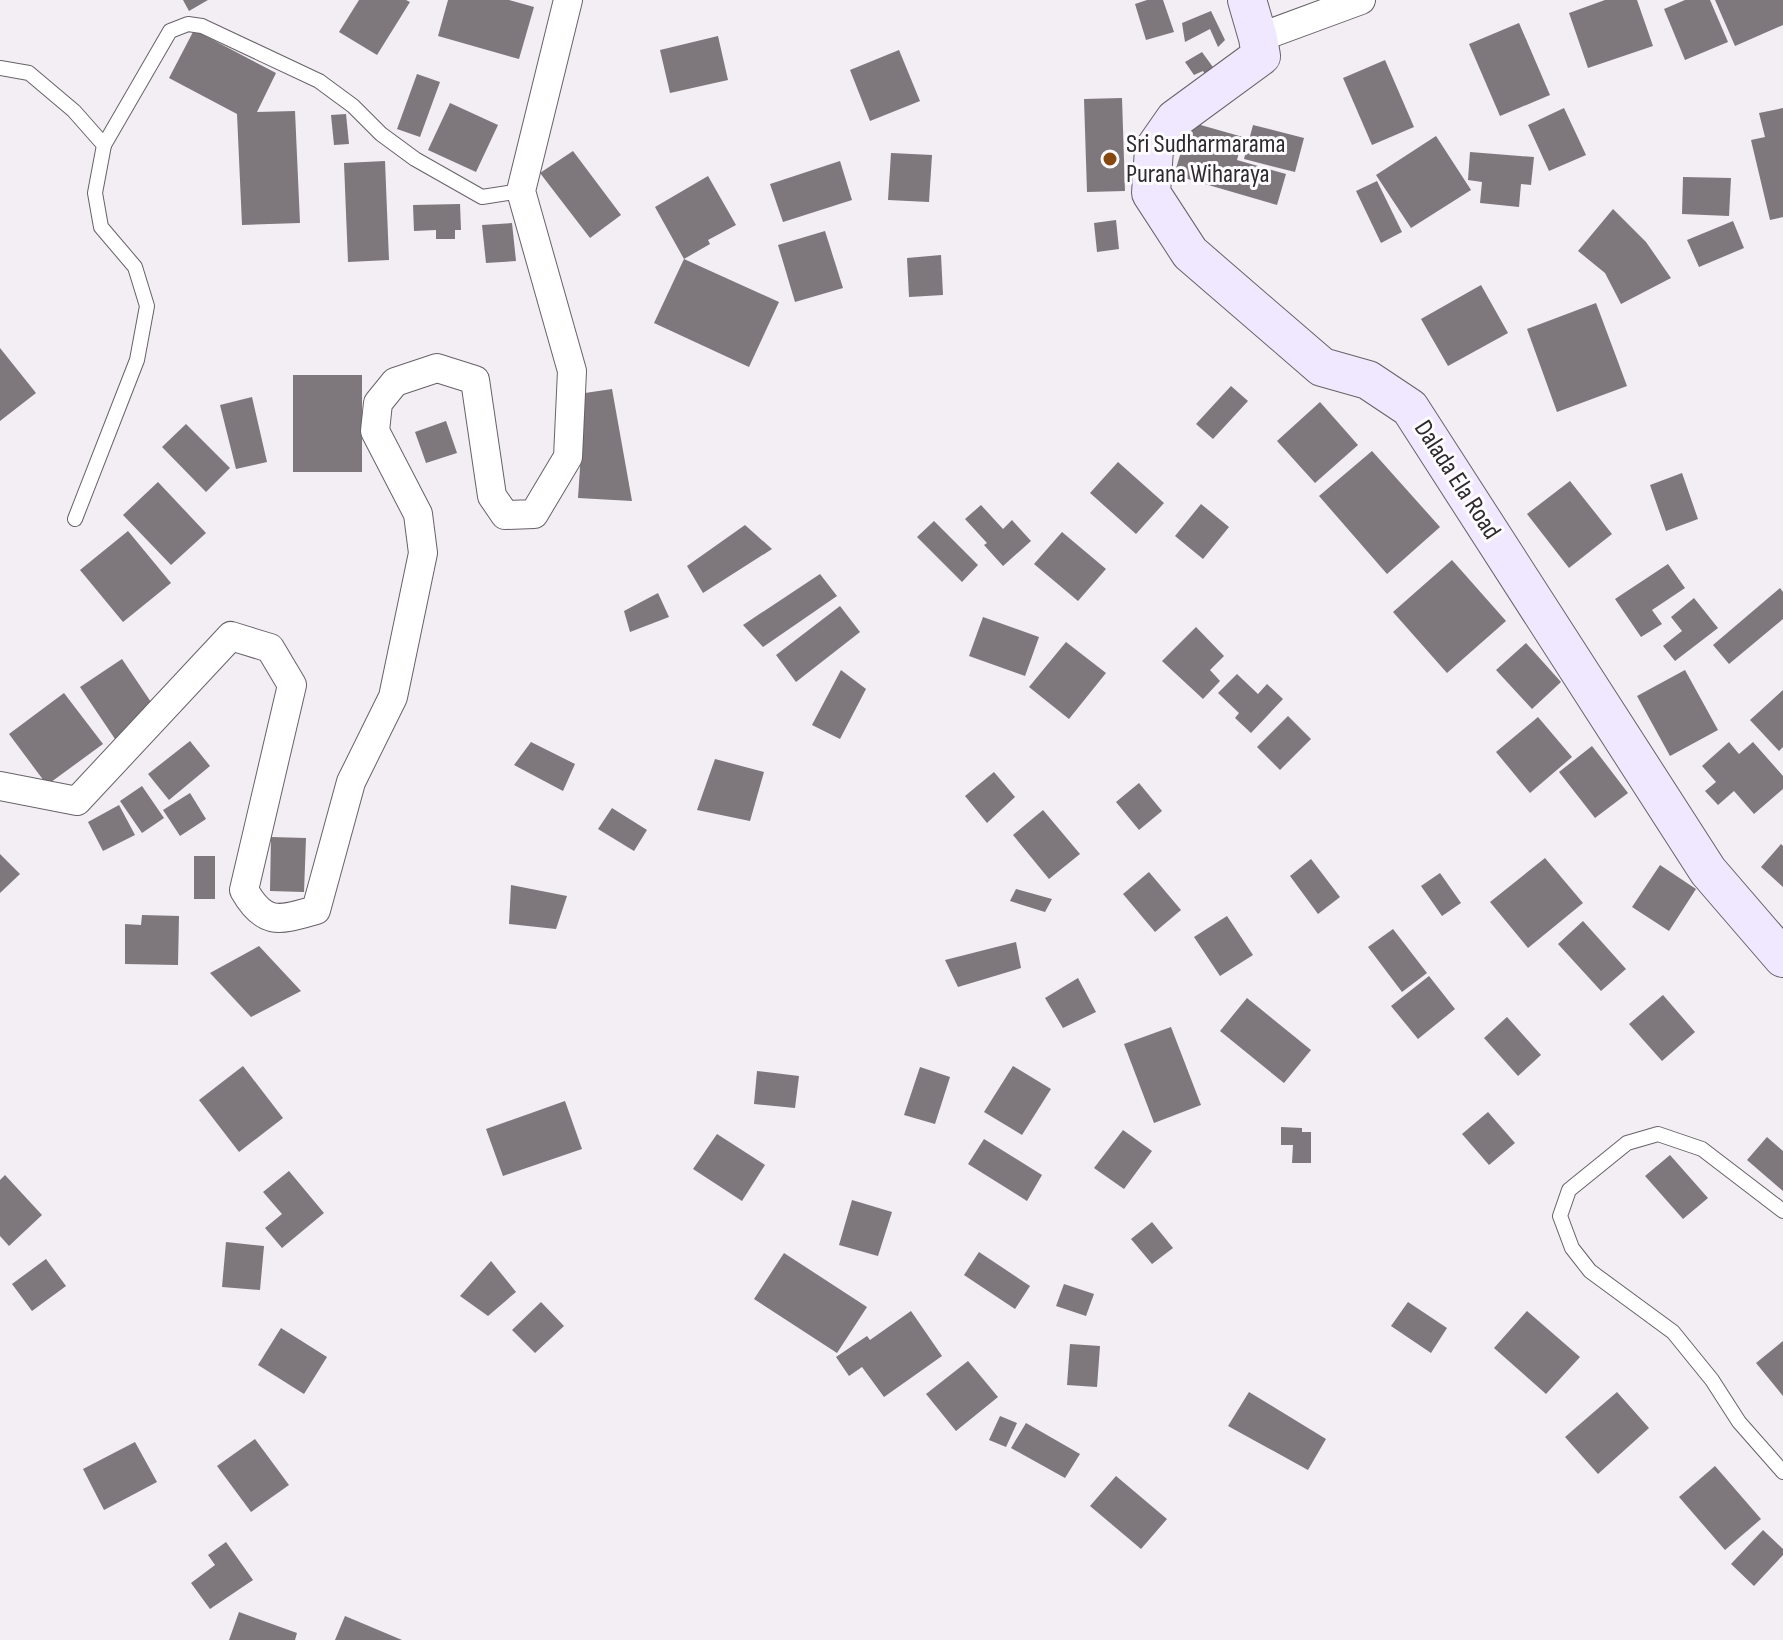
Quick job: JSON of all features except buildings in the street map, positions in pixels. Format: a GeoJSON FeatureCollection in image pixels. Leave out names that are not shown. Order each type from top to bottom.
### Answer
{"type":"FeatureCollection","features":[{"type":"Feature","properties":{"kind":"street"},"geometry":{"type":"LineString","coordinates":[[0,786],[77,801],[231,636],[270,648],[292,685],[244,890],[256,911],[281,920],[316,910],[351,782],[393,697],[423,553],[418,514],[375,431],[378,403],[395,382],[437,368],[475,380],[492,496],[505,515],[534,514],[568,457],[572,371],[521,191],[568,0]]}},
{"type":"Feature","properties":{"kind":"street"},"geometry":{"type":"LineString","coordinates":[[1247,0],[1258,38],[1361,0]]}},
{"type":"Feature","properties":{"kind":"street","name":"Dalada Ela Road"},"geometry":{"type":"LineString","coordinates":[[1258,38],[1261,56],[1175,119],[1154,149],[1151,193],[1190,253],[1322,367],[1368,380],[1410,408],[1708,871],[1783,958]]}},
{"type":"Feature","properties":{"kind":"lane"},"geometry":{"type":"LineString","coordinates":[[75,519],[137,360],[147,306],[135,267],[101,227],[95,193],[104,145],[170,31],[188,24],[202,26],[319,81],[415,159],[482,197],[521,191]]}},
{"type":"Feature","properties":{"kind":"lane"},"geometry":{"type":"LineString","coordinates":[[0,68],[29,73],[74,111],[104,145]]}},
{"type":"Feature","properties":{"kind":"lane"},"geometry":{"type":"LineString","coordinates":[[1783,1211],[1702,1149],[1658,1134],[1627,1143],[1569,1190],[1560,1216],[1572,1248],[1590,1271],[1673,1332],[1712,1380],[1739,1422],[1783,1472]]}},
{"type":"Feature","properties":{"kind":"place","name":"Sri Sudharmarama Purana Wiharaya"},"geometry":{"type":"Point","coordinates":[1110,159]}}]}
